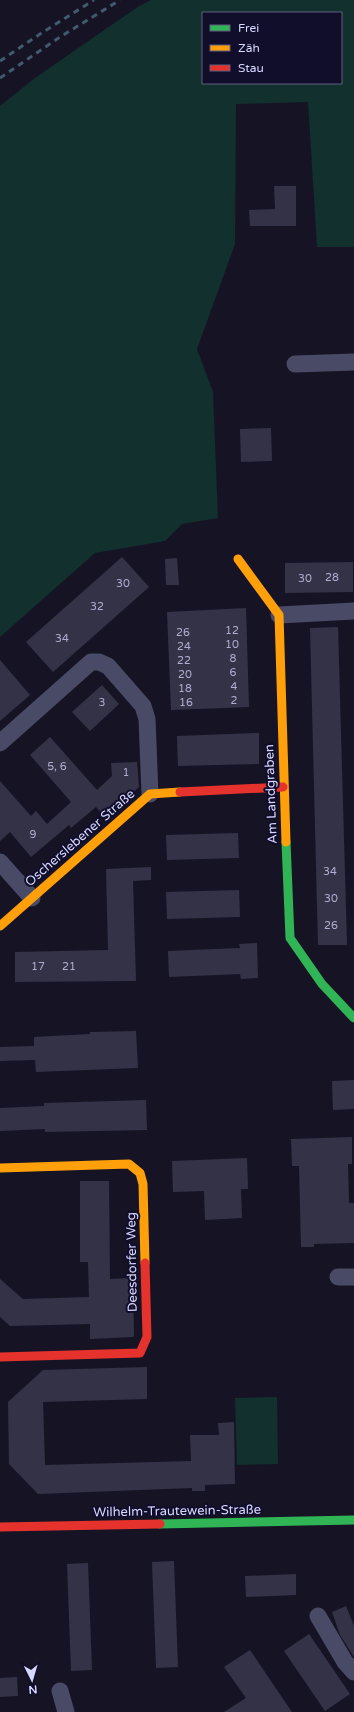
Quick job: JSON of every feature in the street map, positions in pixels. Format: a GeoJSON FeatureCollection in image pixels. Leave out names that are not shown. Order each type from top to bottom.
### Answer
{"type":"FeatureCollection","features":[{"type":"Feature","properties":{"kind":"street"},"geometry":{"type":"LineString","coordinates":[[294,364],[354,362]]}},
{"type":"Feature","properties":{"kind":"street"},"geometry":{"type":"LineString","coordinates":[[238,559],[278,615],[354,611]]}},
{"type":"Feature","properties":{"kind":"street","name":"Am Landgraben"},"geometry":{"type":"LineString","coordinates":[[278,615],[283,787],[290,938],[322,984],[354,1018]]}},
{"type":"Feature","properties":{"kind":"street"},"geometry":{"type":"LineString","coordinates":[[0,743],[91,662],[99,662],[108,666],[143,706],[147,719],[150,794]]}},
{"type":"Feature","properties":{"kind":"street","name":"Oscherslebener Straße"},"geometry":{"type":"LineString","coordinates":[[0,926],[150,794],[283,787]]}},
{"type":"Feature","properties":{"kind":"street"},"geometry":{"type":"LineString","coordinates":[[0,862],[32,898]]}},
{"type":"Feature","properties":{"kind":"street","name":"Deesdorfer Weg"},"geometry":{"type":"LineString","coordinates":[[0,1168],[129,1164],[140,1173],[143,1184],[147,1337],[140,1353],[0,1357]]}},
{"type":"Feature","properties":{"kind":"street","name":"Wilhelm-Trautewein-Straße"},"geometry":{"type":"LineString","coordinates":[[0,1527],[354,1520]]}},
{"type":"Feature","properties":{"kind":"street"},"geometry":{"type":"LineString","coordinates":[[318,1616],[345,1662],[354,1672]]}},
{"type":"Feature","properties":{"kind":"street"},"geometry":{"type":"LineString","coordinates":[[60,1691],[66,1712]]}},
{"type":"Feature","properties":{"kind":"green space"},"geometry":{"type":"Polygon","coordinates":[[[151,0],[354,0],[354,247],[317,247],[308,102],[236,104],[235,244],[197,349],[213,392],[218,518],[182,524],[165,541],[95,553],[0,637],[0,106],[35,78],[139,6],[151,0]]]}},
{"type":"Feature","properties":{"kind":"green space"},"geometry":{"type":"Polygon","coordinates":[[[277,1397],[278,1464],[237,1465],[235,1398],[277,1397]]]}},
{"type":"Feature","properties":{"kind":"building"},"geometry":{"type":"Polygon","coordinates":[[[274,186],[296,186],[296,226],[250,226],[249,210],[275,209],[274,186]]]}},
{"type":"Feature","properties":{"kind":"building"},"geometry":{"type":"Polygon","coordinates":[[[271,428],[272,461],[241,462],[240,429],[271,428]]]}},
{"type":"Feature","properties":{"kind":"building"},"geometry":{"type":"Polygon","coordinates":[[[122,557],[149,587],[53,672],[26,642],[122,557]]]}},
{"type":"Feature","properties":{"kind":"building"},"geometry":{"type":"Polygon","coordinates":[[[177,558],[179,585],[166,585],[165,559],[177,558]]]}},
{"type":"Feature","properties":{"kind":"building"},"geometry":{"type":"Polygon","coordinates":[[[353,562],[353,592],[285,593],[285,563],[353,562]]]}},
{"type":"Feature","properties":{"kind":"building"},"geometry":{"type":"Polygon","coordinates":[[[246,608],[249,707],[171,710],[167,612],[246,608]]]}},
{"type":"Feature","properties":{"kind":"building"},"geometry":{"type":"Polygon","coordinates":[[[338,627],[347,945],[318,945],[310,628],[338,627]]]}},
{"type":"Feature","properties":{"kind":"building"},"geometry":{"type":"Polygon","coordinates":[[[0,660],[30,695],[0,721],[0,660]]]}},
{"type":"Feature","properties":{"kind":"building"},"geometry":{"type":"Polygon","coordinates":[[[102,685],[119,704],[90,731],[72,712],[102,685]]]}},
{"type":"Feature","properties":{"kind":"building"},"geometry":{"type":"Polygon","coordinates":[[[259,733],[259,764],[178,766],[177,736],[259,733]]]}},
{"type":"Feature","properties":{"kind":"building"},"geometry":{"type":"Polygon","coordinates":[[[50,737],[97,790],[112,776],[111,763],[137,762],[139,787],[105,817],[96,807],[71,828],[69,825],[31,857],[10,832],[0,841],[0,781],[31,816],[36,811],[47,824],[71,802],[30,755],[50,737]]]}},
{"type":"Feature","properties":{"kind":"building"},"geometry":{"type":"Polygon","coordinates":[[[238,833],[239,858],[167,860],[166,835],[238,833]]]}},
{"type":"Feature","properties":{"kind":"building"},"geometry":{"type":"Polygon","coordinates":[[[151,867],[151,880],[133,881],[136,981],[15,982],[15,952],[108,950],[106,869],[151,867]]]}},
{"type":"Feature","properties":{"kind":"building"},"geometry":{"type":"Polygon","coordinates":[[[239,890],[240,917],[167,919],[166,892],[239,890]]]}},
{"type":"Feature","properties":{"kind":"building"},"geometry":{"type":"Polygon","coordinates":[[[257,943],[258,978],[241,979],[240,974],[169,977],[168,951],[240,948],[239,944],[257,943]]]}},
{"type":"Feature","properties":{"kind":"building"},"geometry":{"type":"Polygon","coordinates":[[[136,1031],[138,1068],[36,1072],[35,1060],[0,1061],[0,1047],[34,1046],[34,1037],[90,1034],[90,1032],[136,1031]]]}},
{"type":"Feature","properties":{"kind":"building"},"geometry":{"type":"Polygon","coordinates":[[[354,1080],[354,1109],[333,1110],[332,1081],[354,1080]]]}},
{"type":"Feature","properties":{"kind":"building"},"geometry":{"type":"Polygon","coordinates":[[[146,1100],[147,1130],[45,1132],[45,1129],[0,1131],[0,1108],[44,1106],[44,1103],[146,1100]]]}},
{"type":"Feature","properties":{"kind":"building"},"geometry":{"type":"Polygon","coordinates":[[[352,1137],[352,1164],[348,1164],[349,1203],[354,1203],[354,1243],[314,1244],[314,1247],[301,1247],[299,1166],[292,1166],[291,1139],[352,1137]]]}},
{"type":"Feature","properties":{"kind":"building"},"geometry":{"type":"Polygon","coordinates":[[[247,1158],[248,1189],[241,1189],[242,1218],[205,1220],[204,1191],[173,1192],[172,1161],[247,1158]]]}},
{"type":"Feature","properties":{"kind":"building"},"geometry":{"type":"Polygon","coordinates":[[[80,1181],[109,1181],[110,1279],[133,1278],[133,1337],[90,1339],[90,1324],[10,1326],[0,1317],[0,1279],[23,1299],[89,1297],[88,1262],[80,1262],[80,1181]]]}},
{"type":"Feature","properties":{"kind":"building"},"geometry":{"type":"Polygon","coordinates":[[[147,1367],[147,1399],[43,1402],[45,1465],[191,1461],[190,1435],[219,1435],[218,1423],[234,1422],[235,1484],[205,1485],[205,1491],[192,1491],[192,1488],[38,1494],[9,1464],[8,1402],[43,1370],[147,1367]]]}},
{"type":"Feature","properties":{"kind":"building"},"geometry":{"type":"Polygon","coordinates":[[[174,1561],[178,1667],[156,1668],[152,1562],[174,1561]]]}},
{"type":"Feature","properties":{"kind":"building"},"geometry":{"type":"Polygon","coordinates":[[[88,1563],[92,1670],[71,1671],[67,1564],[88,1563]]]}},
{"type":"Feature","properties":{"kind":"building"},"geometry":{"type":"Polygon","coordinates":[[[296,1574],[296,1595],[246,1597],[245,1576],[296,1574]]]}},
{"type":"Feature","properties":{"kind":"building"},"geometry":{"type":"Polygon","coordinates":[[[346,1606],[354,1626],[354,1657],[340,1635],[332,1612],[346,1606]]]}},
{"type":"Feature","properties":{"kind":"building"},"geometry":{"type":"Polygon","coordinates":[[[309,1634],[350,1694],[325,1711],[284,1651],[309,1634]]]}},
{"type":"Feature","properties":{"kind":"building"},"geometry":{"type":"Polygon","coordinates":[[[250,1650],[292,1712],[224,1712],[246,1698],[224,1667],[250,1650]]]}},
{"type":"Feature","properties":{"kind":"building"},"geometry":{"type":"Polygon","coordinates":[[[17,1677],[18,1696],[0,1697],[0,1678],[17,1677]]]}},
{"type":"Feature","properties":{"kind":"railway"},"geometry":{"type":"LineString","coordinates":[[0,61],[94,0]]}},
{"type":"Feature","properties":{"kind":"railway"},"geometry":{"type":"LineString","coordinates":[[0,78],[60,37],[120,0]]}},
{"type":"Feature","properties":{"kind":"traffic: fast"},"geometry":{"type":"LineString","coordinates":[[286,842],[290,938],[322,984],[354,1018]]}},
{"type":"Feature","properties":{"kind":"traffic: fast"},"geometry":{"type":"LineString","coordinates":[[160,1524],[354,1520]]}},
{"type":"Feature","properties":{"kind":"traffic: slow"},"geometry":{"type":"LineString","coordinates":[[238,559],[279,615],[286,842]]}},
{"type":"Feature","properties":{"kind":"traffic: slow"},"geometry":{"type":"LineString","coordinates":[[0,926],[150,794],[180,792]]}},
{"type":"Feature","properties":{"kind":"traffic: slow"},"geometry":{"type":"LineString","coordinates":[[0,1168],[129,1164],[140,1173],[143,1184],[145,1263]]}},
{"type":"Feature","properties":{"kind":"traffic: jam"},"geometry":{"type":"LineString","coordinates":[[180,792],[283,787]]}},
{"type":"Feature","properties":{"kind":"traffic: jam"},"geometry":{"type":"LineString","coordinates":[[0,1357],[140,1353],[147,1337],[145,1263]]}},
{"type":"Feature","properties":{"kind":"traffic: jam"},"geometry":{"type":"LineString","coordinates":[[0,1527],[160,1524]]}}]}
